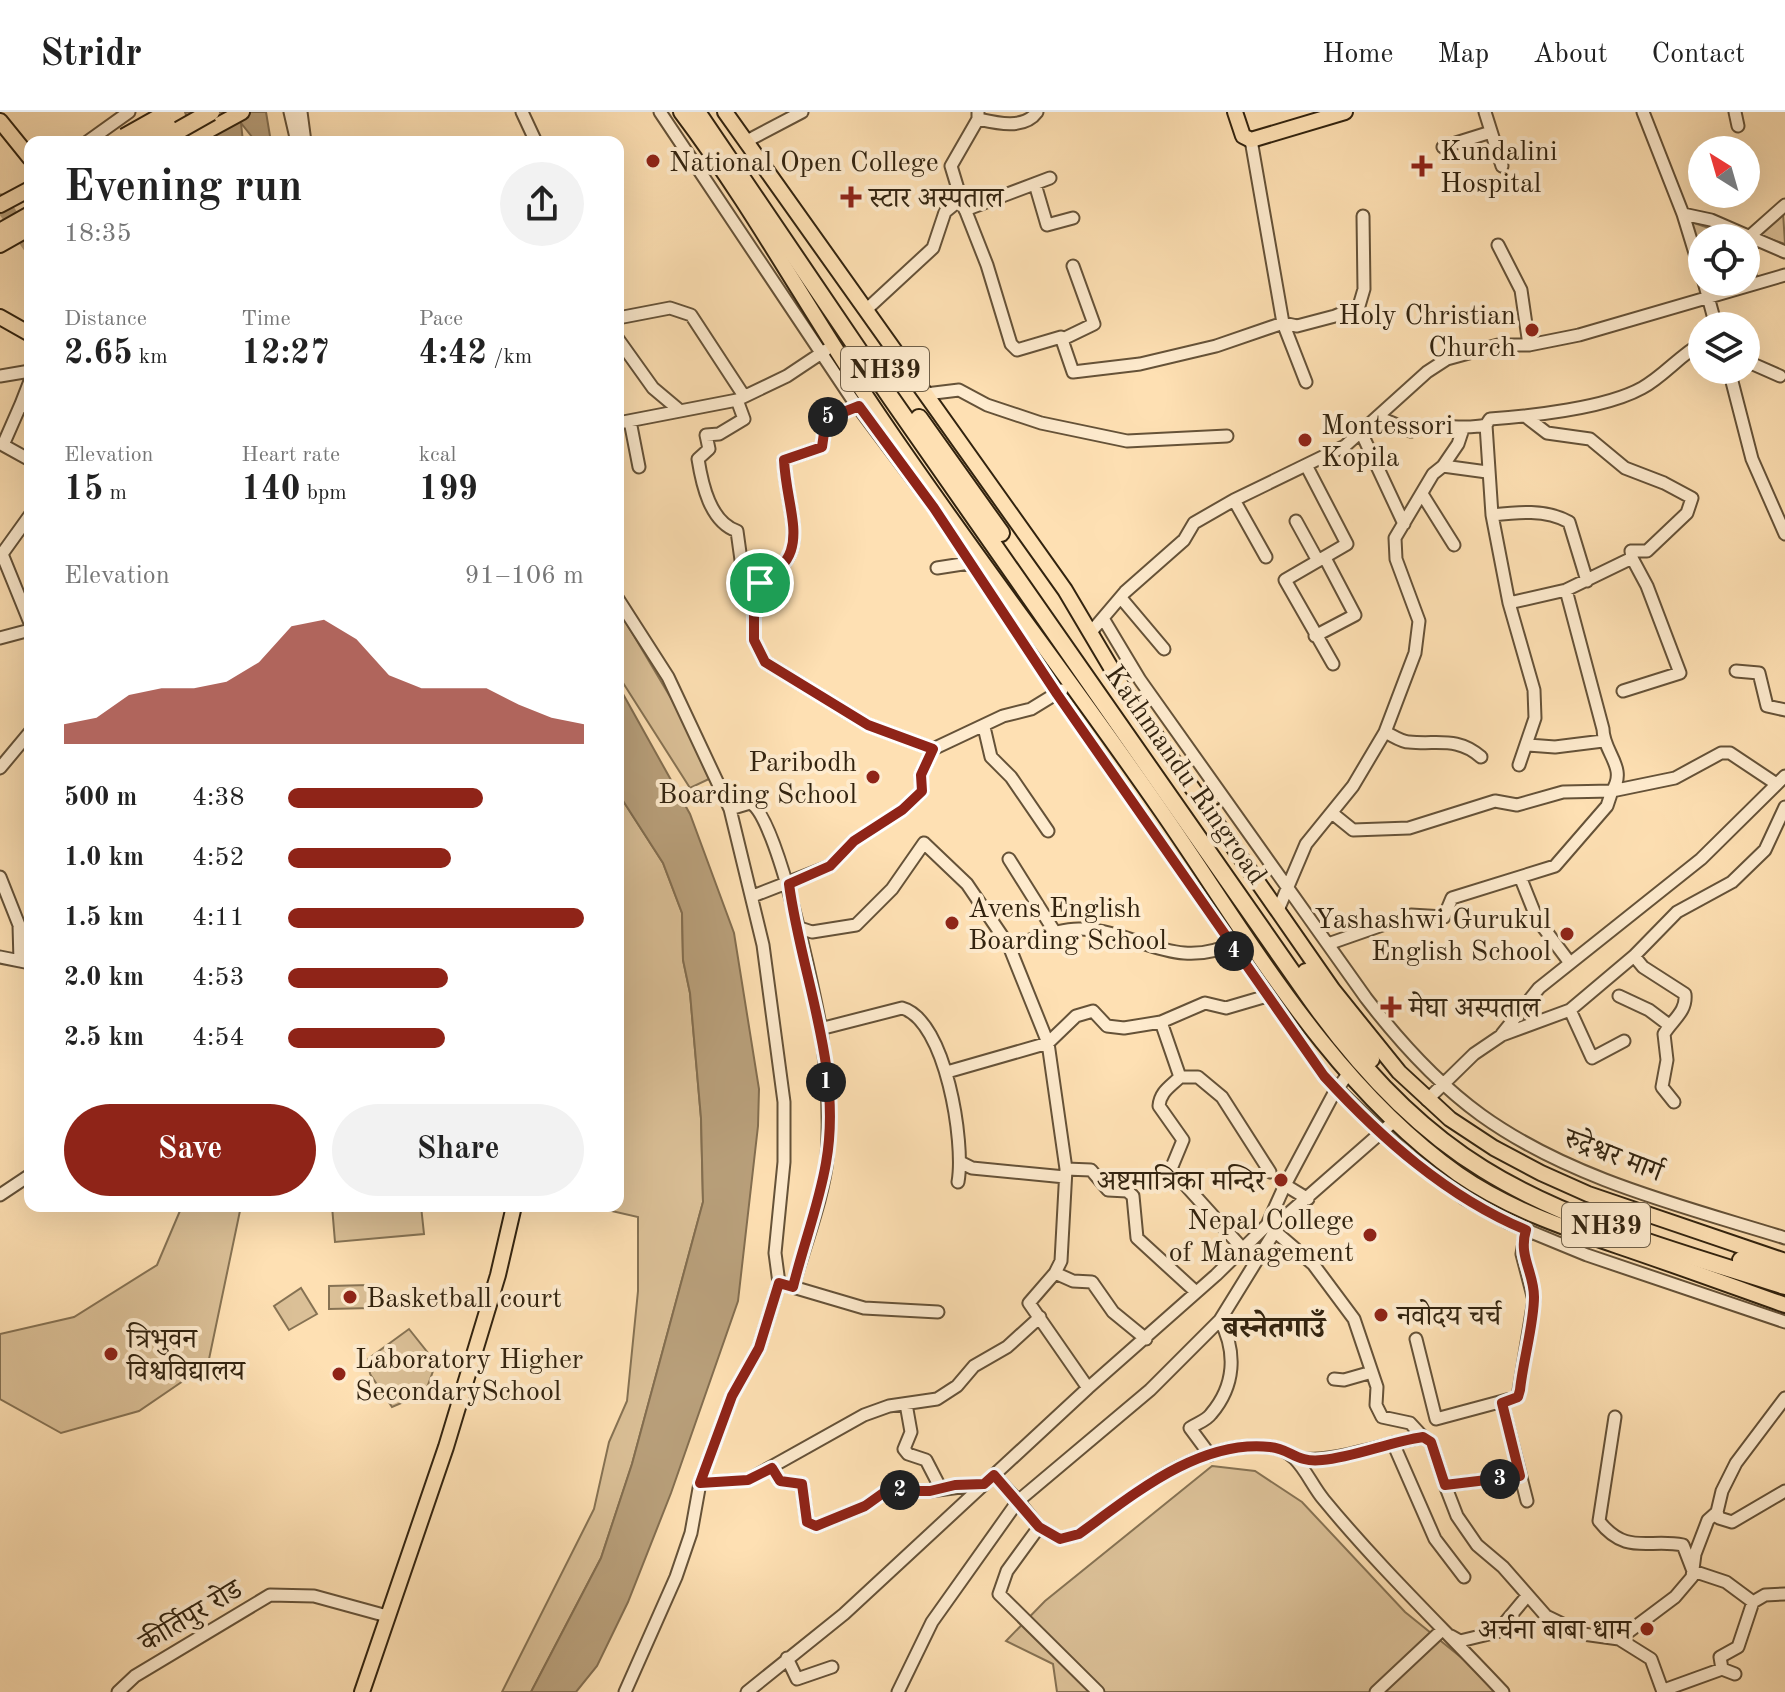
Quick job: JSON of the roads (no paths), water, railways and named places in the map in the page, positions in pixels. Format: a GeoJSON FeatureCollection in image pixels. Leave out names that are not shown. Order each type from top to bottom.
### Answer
{"type":"FeatureCollection","features":[{"type":"Feature","properties":{"kind":"highway"},"geometry":{"type":"LineString","coordinates":[[134,136],[191,112]]}},
{"type":"Feature","properties":{"kind":"highway"},"geometry":{"type":"LineString","coordinates":[[169,136],[211,112]]}},
{"type":"Feature","properties":{"kind":"highway","name":"Kathmandu Ringroad"},"geometry":{"type":"LineString","coordinates":[[697,112],[767,225],[1310,998],[1376,1080],[1453,1148],[1516,1187],[1603,1224],[1785,1286]]}},
{"type":"Feature","properties":{"kind":"highway","name":"Kathmandu Ringroad"},"geometry":{"type":"LineString","coordinates":[[708,112],[769,187],[899,392],[1321,995],[1392,1082],[1446,1131],[1529,1182],[1595,1210],[1785,1274]]}},
{"type":"Feature","properties":{"kind":"highway"},"geometry":{"type":"LineString","coordinates":[[0,220],[24,198]]}},
{"type":"Feature","properties":{"kind":"highway"},"geometry":{"type":"LineString","coordinates":[[0,232],[24,218]]}},
{"type":"Feature","properties":{"kind":"main road"},"geometry":{"type":"LineString","coordinates":[[131,136],[167,112]]}},
{"type":"Feature","properties":{"kind":"main road"},"geometry":{"type":"LineString","coordinates":[[198,136],[242,112]]}},
{"type":"Feature","properties":{"kind":"main road"},"geometry":{"type":"LineString","coordinates":[[681,112],[767,225],[835,345],[961,533],[1072,682],[1348,1074],[1393,1122],[1463,1177],[1537,1217],[1785,1305]]}},
{"type":"Feature","properties":{"kind":"main road"},"geometry":{"type":"LineString","coordinates":[[725,112],[769,187],[867,309],[1091,632],[1126,693],[1368,1037],[1427,1100],[1474,1136],[1541,1173],[1588,1194],[1785,1261]]}},
{"type":"Feature","properties":{"kind":"main road"},"geometry":{"type":"LineString","coordinates":[[1235,112],[1243,136],[1251,140],[1345,112]]}},
{"type":"Feature","properties":{"kind":"main road"},"geometry":{"type":"LineString","coordinates":[[0,121],[24,151]]}},
{"type":"Feature","properties":{"kind":"main road"},"geometry":{"type":"LineString","coordinates":[[0,205],[24,196]]}},
{"type":"Feature","properties":{"kind":"main road"},"geometry":{"type":"LineString","coordinates":[[0,245],[24,231]]}},
{"type":"Feature","properties":{"kind":"main road"},"geometry":{"type":"LineString","coordinates":[[0,317],[24,331]]}},
{"type":"Feature","properties":{"kind":"main road"},"geometry":{"type":"LineString","coordinates":[[362,1692],[446,1447],[498,1275],[513,1212]]}},
{"type":"Feature","properties":{"kind":"street"},"geometry":{"type":"LineString","coordinates":[[95,136],[129,112]]}},
{"type":"Feature","properties":{"kind":"street"},"geometry":{"type":"LineString","coordinates":[[159,112],[176,136]]}},
{"type":"Feature","properties":{"kind":"street"},"geometry":{"type":"LineString","coordinates":[[290,112],[296,136]]}},
{"type":"Feature","properties":{"kind":"street"},"geometry":{"type":"LineString","coordinates":[[301,112],[304,136]]}},
{"type":"Feature","properties":{"kind":"street"},"geometry":{"type":"LineString","coordinates":[[522,112],[533,136]]}},
{"type":"Feature","properties":{"kind":"street"},"geometry":{"type":"LineString","coordinates":[[660,112],[821,354],[969,563],[1230,945],[1337,1090],[1383,1134],[1465,1199],[1526,1230],[1587,1255],[1785,1322]]}},
{"type":"Feature","properties":{"kind":"street"},"geometry":{"type":"LineString","coordinates":[[745,142],[802,112]]}},
{"type":"Feature","properties":{"kind":"street"},"geometry":{"type":"LineString","coordinates":[[1037,112],[1032,119],[1015,123],[978,116],[951,166],[987,265],[1011,344],[1017,350],[1063,339],[1094,324],[1073,266]]}},
{"type":"Feature","properties":{"kind":"street"},"geometry":{"type":"LineString","coordinates":[[1485,112],[1502,166]]}},
{"type":"Feature","properties":{"kind":"street"},"geometry":{"type":"LineString","coordinates":[[1643,112],[1688,230]]}},
{"type":"Feature","properties":{"kind":"street"},"geometry":{"type":"LineString","coordinates":[[1735,112],[1738,126]]}},
{"type":"Feature","properties":{"kind":"street"},"geometry":{"type":"LineString","coordinates":[[1443,147],[1491,132]]}},
{"type":"Feature","properties":{"kind":"street"},"geometry":{"type":"LineString","coordinates":[[1251,140],[1283,323],[1299,372],[1306,382]]}},
{"type":"Feature","properties":{"kind":"street"},"geometry":{"type":"LineString","coordinates":[[867,309],[933,248],[945,212],[1050,178]]}},
{"type":"Feature","properties":{"kind":"street"},"geometry":{"type":"LineString","coordinates":[[1035,184],[1047,225],[1073,218]]}},
{"type":"Feature","properties":{"kind":"street"},"geometry":{"type":"LineString","coordinates":[[1760,228],[1784,208]]}},
{"type":"Feature","properties":{"kind":"street"},"geometry":{"type":"LineString","coordinates":[[1683,214],[1721,224]]}},
{"type":"Feature","properties":{"kind":"street"},"geometry":{"type":"LineString","coordinates":[[1063,339],[1073,372],[1140,364],[1216,346],[1283,323],[1297,326],[1359,306],[1364,289],[1363,216]]}},
{"type":"Feature","properties":{"kind":"street"},"geometry":{"type":"LineString","coordinates":[[1760,241],[1785,252]]}},
{"type":"Feature","properties":{"kind":"street"},"geometry":{"type":"LineString","coordinates":[[1498,245],[1521,290],[1529,345]]}},
{"type":"Feature","properties":{"kind":"street"},"geometry":{"type":"LineString","coordinates":[[1760,282],[1785,275]]}},
{"type":"Feature","properties":{"kind":"street"},"geometry":{"type":"LineString","coordinates":[[1091,632],[1121,598],[1184,540],[1194,523],[1345,446],[1447,359],[1498,345],[1529,345],[1579,335],[1715,296]]}},
{"type":"Feature","properties":{"kind":"street"},"geometry":{"type":"LineString","coordinates":[[1709,298],[1712,312]]}},
{"type":"Feature","properties":{"kind":"street"},"geometry":{"type":"LineString","coordinates":[[624,317],[670,308],[691,315],[722,357],[740,398],[744,419],[719,434],[706,435],[709,449],[698,459],[702,485],[719,519],[726,528],[737,531],[740,540],[745,589],[754,614],[754,640],[765,662],[868,725],[933,749]]}},
{"type":"Feature","properties":{"kind":"street"},"geometry":{"type":"LineString","coordinates":[[639,467],[624,422],[678,409],[718,406],[740,398],[787,376],[835,345]]}},
{"type":"Feature","properties":{"kind":"street"},"geometry":{"type":"LineString","coordinates":[[624,347],[653,388],[678,409]]}},
{"type":"Feature","properties":{"kind":"street"},"geometry":{"type":"LineString","coordinates":[[1519,765],[1535,718],[1534,690],[1509,603],[1492,515],[1486,425],[1490,419],[1566,410],[1638,390],[1668,372],[1688,355]]}},
{"type":"Feature","properties":{"kind":"street"},"geometry":{"type":"LineString","coordinates":[[1760,367],[1780,376]]}},
{"type":"Feature","properties":{"kind":"street"},"geometry":{"type":"LineString","coordinates":[[0,376],[24,372]]}},
{"type":"Feature","properties":{"kind":"street"},"geometry":{"type":"LineString","coordinates":[[1733,384],[1752,459],[1785,534]]}},
{"type":"Feature","properties":{"kind":"street"},"geometry":{"type":"LineString","coordinates":[[926,394],[959,390],[987,405],[1041,423],[1127,441],[1227,436]]}},
{"type":"Feature","properties":{"kind":"street"},"geometry":{"type":"LineString","coordinates":[[745,589],[784,567],[792,555],[793,507],[785,483],[784,460],[822,447],[826,419],[859,406]]}},
{"type":"Feature","properties":{"kind":"street"},"geometry":{"type":"LineString","coordinates":[[24,409],[3,445],[24,457]]}},
{"type":"Feature","properties":{"kind":"street"},"geometry":{"type":"LineString","coordinates":[[1525,416],[1547,433],[1590,439],[1625,468],[1692,498],[1687,513],[1647,551],[1631,551],[1662,621],[1680,673],[1623,691]]}},
{"type":"Feature","properties":{"kind":"street"},"geometry":{"type":"LineString","coordinates":[[1378,417],[1411,431],[1422,426],[1463,429],[1486,425]]}},
{"type":"Feature","properties":{"kind":"street"},"geometry":{"type":"LineString","coordinates":[[1278,910],[1306,844],[1353,786],[1385,732],[1415,653],[1419,621],[1396,559],[1395,538],[1433,474],[1443,466],[1463,429]]}},
{"type":"Feature","properties":{"kind":"street"},"geometry":{"type":"LineString","coordinates":[[1361,432],[1404,524]]}},
{"type":"Feature","properties":{"kind":"street"},"geometry":{"type":"LineString","coordinates":[[1443,466],[1487,472]]}},
{"type":"Feature","properties":{"kind":"street"},"geometry":{"type":"LineString","coordinates":[[1307,467],[1347,544],[1285,580],[1333,664]]}},
{"type":"Feature","properties":{"kind":"street"},"geometry":{"type":"LineString","coordinates":[[1422,494],[1454,545]]}},
{"type":"Feature","properties":{"kind":"street"},"geometry":{"type":"LineString","coordinates":[[1234,500],[1266,557]]}},
{"type":"Feature","properties":{"kind":"street"},"geometry":{"type":"LineString","coordinates":[[1771,507],[1785,502]]}},
{"type":"Feature","properties":{"kind":"street"},"geometry":{"type":"LineString","coordinates":[[1492,515],[1521,512],[1558,516],[1569,522],[1587,581]]}},
{"type":"Feature","properties":{"kind":"street"},"geometry":{"type":"LineString","coordinates":[[1296,521],[1355,615],[1315,636]]}},
{"type":"Feature","properties":{"kind":"street"},"geometry":{"type":"LineString","coordinates":[[24,523],[1,554],[24,609]]}},
{"type":"Feature","properties":{"kind":"street"},"geometry":{"type":"LineString","coordinates":[[1509,603],[1566,590],[1632,558]]}},
{"type":"Feature","properties":{"kind":"street"},"geometry":{"type":"LineString","coordinates":[[937,568],[969,563]]}},
{"type":"Feature","properties":{"kind":"street"},"geometry":{"type":"LineString","coordinates":[[1328,944],[1411,915],[1444,917],[1452,898],[1555,866],[1607,806],[1618,782],[1618,773],[1603,741],[1600,718],[1566,590]]}},
{"type":"Feature","properties":{"kind":"street"},"geometry":{"type":"LineString","coordinates":[[1121,598],[1164,649]]}},
{"type":"Feature","properties":{"kind":"street"},"geometry":{"type":"LineString","coordinates":[[624,608],[668,677],[730,809],[753,896],[774,1006],[784,1102],[784,1162],[775,1253],[779,1283],[759,1348],[732,1396],[700,1483],[691,1533],[676,1577],[625,1692]]}},
{"type":"Feature","properties":{"kind":"street","name":"रुद्रेश्वर मार्ग"},"geometry":{"type":"LineString","coordinates":[[1104,620],[1140,680],[1393,1034],[1443,1082],[1494,1123],[1574,1167],[1785,1238]]}},
{"type":"Feature","properties":{"kind":"street"},"geometry":{"type":"LineString","coordinates":[[0,638],[24,632]]}},
{"type":"Feature","properties":{"kind":"street"},"geometry":{"type":"LineString","coordinates":[[1736,671],[1759,673],[1767,706],[1785,710]]}},
{"type":"Feature","properties":{"kind":"street"},"geometry":{"type":"LineString","coordinates":[[753,896],[830,866],[854,841],[913,801],[922,791],[921,775],[933,749],[1003,716],[1031,709],[1072,682]]}},
{"type":"Feature","properties":{"kind":"street"},"geometry":{"type":"LineString","coordinates":[[984,727],[991,757],[1011,777],[1048,831]]}},
{"type":"Feature","properties":{"kind":"street"},"geometry":{"type":"LineString","coordinates":[[1385,732],[1407,743],[1425,740],[1461,743],[1481,757]]}},
{"type":"Feature","properties":{"kind":"street"},"geometry":{"type":"LineString","coordinates":[[0,768],[24,739]]}},
{"type":"Feature","properties":{"kind":"street"},"geometry":{"type":"LineString","coordinates":[[1528,745],[1555,747],[1603,741]]}},
{"type":"Feature","properties":{"kind":"street"},"geometry":{"type":"LineString","coordinates":[[1332,813],[1353,830],[1409,828],[1495,801],[1517,805],[1563,792],[1612,791],[1675,778],[1721,753],[1730,753],[1780,780],[1701,859],[1539,988],[1502,1035],[1443,1082],[1427,1100]]}},
{"type":"Feature","properties":{"kind":"street"},"geometry":{"type":"LineString","coordinates":[[730,809],[750,803],[760,811],[789,884],[820,1029],[829,1108],[827,1162],[793,1287]]}},
{"type":"Feature","properties":{"kind":"street"},"geometry":{"type":"LineString","coordinates":[[1502,1035],[1570,1010],[1634,956],[1677,912],[1732,882],[1765,850],[1785,807]]}},
{"type":"Feature","properties":{"kind":"street"},"geometry":{"type":"LineString","coordinates":[[797,927],[812,932],[856,925],[892,889],[924,843],[967,884],[1009,946],[1048,1043],[1065,1173],[1066,1211],[1060,1238],[1063,1252],[1055,1273],[1029,1303],[1088,1388]]}},
{"type":"Feature","properties":{"kind":"street"},"geometry":{"type":"LineString","coordinates":[[1009,859],[1056,934]]}},
{"type":"Feature","properties":{"kind":"street"},"geometry":{"type":"LineString","coordinates":[[0,877],[19,925],[24,956]]}},
{"type":"Feature","properties":{"kind":"street"},"geometry":{"type":"LineString","coordinates":[[1521,879],[1537,919],[1570,963]]}},
{"type":"Feature","properties":{"kind":"street"},"geometry":{"type":"LineString","coordinates":[[1009,946],[1077,929],[1107,932],[1145,947],[1181,955],[1230,945],[1248,936]]}},
{"type":"Feature","properties":{"kind":"street"},"geometry":{"type":"LineString","coordinates":[[1634,956],[1643,967],[1685,994],[1686,1002],[1664,1034],[1667,1060],[1662,1087],[1674,1102]]}},
{"type":"Feature","properties":{"kind":"street"},"geometry":{"type":"LineString","coordinates":[[0,957],[24,962]]}},
{"type":"Feature","properties":{"kind":"street"},"geometry":{"type":"LineString","coordinates":[[947,1072],[1048,1043],[1082,1012],[1093,1011],[1107,1026],[1124,1028],[1161,1022],[1205,1003],[1226,1008],[1267,996]]}},
{"type":"Feature","properties":{"kind":"street"},"geometry":{"type":"LineString","coordinates":[[1619,996],[1649,1010],[1669,1025]]}},
{"type":"Feature","properties":{"kind":"street"},"geometry":{"type":"LineString","coordinates":[[820,1029],[902,1008],[910,1011],[947,1072],[962,1163],[958,1182]]}},
{"type":"Feature","properties":{"kind":"street"},"geometry":{"type":"LineString","coordinates":[[1570,1010],[1592,1058],[1624,1041]]}},
{"type":"Feature","properties":{"kind":"street"},"geometry":{"type":"LineString","coordinates":[[1161,1022],[1180,1077]]}},
{"type":"Feature","properties":{"kind":"street"},"geometry":{"type":"LineString","coordinates":[[898,1692],[932,1622],[1018,1501],[1150,1390],[1220,1320],[1271,1228],[1285,1185],[1348,1074]]}},
{"type":"Feature","properties":{"kind":"street"},"geometry":{"type":"LineString","coordinates":[[1242,1248],[1171,1169],[1183,1140],[1159,1106],[1161,1094],[1180,1077],[1198,1077],[1222,1097],[1270,1172]]}},
{"type":"Feature","properties":{"kind":"street"},"geometry":{"type":"LineString","coordinates":[[747,1692],[844,1614],[1242,1248],[1308,1199],[1393,1122]]}},
{"type":"Feature","properties":{"kind":"street"},"geometry":{"type":"LineString","coordinates":[[962,1163],[972,1168],[1065,1173],[1091,1170],[1108,1190],[1127,1191],[1133,1196],[1137,1238],[1196,1292]]}},
{"type":"Feature","properties":{"kind":"street"},"geometry":{"type":"LineString","coordinates":[[0,1195],[24,1179]]}},
{"type":"Feature","properties":{"kind":"street"},"geometry":{"type":"LineString","coordinates":[[1285,1185],[1308,1199]]}},
{"type":"Feature","properties":{"kind":"street"},"geometry":{"type":"LineString","coordinates":[[1271,1228],[1313,1264],[1354,1319],[1377,1387],[1376,1405],[1382,1417],[1410,1423],[1431,1442],[1462,1526],[1546,1616],[1583,1634],[1619,1639],[1651,1659],[1663,1691],[1722,1669],[1735,1674]]}},
{"type":"Feature","properties":{"kind":"street"},"geometry":{"type":"LineString","coordinates":[[1416,1339],[1436,1419],[1518,1397],[1532,1318],[1533,1289],[1522,1254],[1526,1230]]}},
{"type":"Feature","properties":{"kind":"street"},"geometry":{"type":"LineString","coordinates":[[1055,1273],[1073,1281],[1092,1282],[1113,1312],[1146,1339]]}},
{"type":"Feature","properties":{"kind":"street"},"geometry":{"type":"LineString","coordinates":[[779,1283],[864,1308],[938,1312]]}},
{"type":"Feature","properties":{"kind":"street"},"geometry":{"type":"LineString","coordinates":[[700,1483],[748,1480],[850,1421],[889,1406],[937,1399],[957,1386],[974,1366],[1007,1347],[1040,1317]]}},
{"type":"Feature","properties":{"kind":"street"},"geometry":{"type":"LineString","coordinates":[[1210,1455],[1190,1428],[1210,1416],[1231,1380],[1233,1365],[1220,1320]]}},
{"type":"Feature","properties":{"kind":"street"},"geometry":{"type":"LineString","coordinates":[[1334,1379],[1344,1380],[1372,1372]]}},
{"type":"Feature","properties":{"kind":"street"},"geometry":{"type":"LineString","coordinates":[[1785,1398],[1736,1463],[1722,1491],[1717,1512],[1719,1518],[1732,1522],[1785,1491]]}},
{"type":"Feature","properties":{"kind":"street"},"geometry":{"type":"LineString","coordinates":[[1502,1403],[1527,1501]]}},
{"type":"Feature","properties":{"kind":"street"},"geometry":{"type":"LineString","coordinates":[[906,1404],[911,1432],[904,1449],[908,1454],[926,1460],[941,1489]]}},
{"type":"Feature","properties":{"kind":"street"},"geometry":{"type":"LineString","coordinates":[[1615,1417],[1599,1521],[1609,1535],[1641,1546],[1683,1545],[1693,1571]]}},
{"type":"Feature","properties":{"kind":"street"},"geometry":{"type":"LineString","coordinates":[[772,1468],[780,1481],[802,1484],[807,1522],[816,1526],[865,1506],[886,1491],[941,1489],[989,1479],[1018,1501],[1039,1527],[1060,1539],[1079,1534],[1170,1472],[1210,1455],[1270,1447],[1297,1459],[1335,1458],[1423,1437]]}},
{"type":"Feature","properties":{"kind":"street"},"geometry":{"type":"LineString","coordinates":[[1393,1443],[1435,1539],[1464,1577]]}},
{"type":"Feature","properties":{"kind":"street"},"geometry":{"type":"LineString","coordinates":[[1297,1459],[1322,1499],[1503,1692]]}},
{"type":"Feature","properties":{"kind":"street"},"geometry":{"type":"LineString","coordinates":[[1445,1485],[1520,1476]]}},
{"type":"Feature","properties":{"kind":"street"},"geometry":{"type":"LineString","coordinates":[[1619,1639],[1675,1597],[1693,1571],[1695,1554],[1708,1520],[1717,1512]]}},
{"type":"Feature","properties":{"kind":"street"},"geometry":{"type":"LineString","coordinates":[[1039,1527],[1007,1571],[999,1594],[1098,1692]]}},
{"type":"Feature","properties":{"kind":"street"},"geometry":{"type":"LineString","coordinates":[[1693,1571],[1726,1582],[1753,1602]]}},
{"type":"Feature","properties":{"kind":"street"},"geometry":{"type":"LineString","coordinates":[[1722,1669],[1720,1657],[1738,1647],[1753,1602],[1765,1595],[1785,1594]]}},
{"type":"Feature","properties":{"kind":"street","name":"कीर्तिपुर रोड"},"geometry":{"type":"LineString","coordinates":[[118,1692],[135,1676],[270,1595],[314,1596],[387,1616]]}},
{"type":"Feature","properties":{"kind":"street"},"geometry":{"type":"LineString","coordinates":[[1445,1633],[1460,1641],[1497,1632],[1527,1596]]}},
{"type":"Feature","properties":{"kind":"street"},"geometry":{"type":"LineString","coordinates":[[1376,1692],[1445,1633]]}},
{"type":"Feature","properties":{"kind":"street"},"geometry":{"type":"LineString","coordinates":[[787,1658],[797,1679],[832,1667]]}},
{"type":"Feature","properties":{"kind":"waterway"},"geometry":{"type":"LineString","coordinates":[[0,201],[24,236]]}},
{"type":"Feature","properties":{"kind":"place","name":"National Open College"},"geometry":{"type":"Point","coordinates":[653,161]}},
{"type":"Feature","properties":{"kind":"place","name":"Kundalini Hospital"},"geometry":{"type":"Point","coordinates":[1422,166]}},
{"type":"Feature","properties":{"kind":"place","name":"स्टार अस्पताल"},"geometry":{"type":"Point","coordinates":[851,197]}},
{"type":"Feature","properties":{"kind":"place","name":"Holy Christian Church"},"geometry":{"type":"Point","coordinates":[1532,330]}},
{"type":"Feature","properties":{"kind":"place","name":"Montessori Kopila"},"geometry":{"type":"Point","coordinates":[1305,440]}},
{"type":"Feature","properties":{"kind":"place","name":"Paribodh Boarding School"},"geometry":{"type":"Point","coordinates":[873,777]}},
{"type":"Feature","properties":{"kind":"place","name":"Avens English Boarding School"},"geometry":{"type":"Point","coordinates":[952,923]}},
{"type":"Feature","properties":{"kind":"place","name":"Yashashwi Gurukul English School"},"geometry":{"type":"Point","coordinates":[1567,934]}},
{"type":"Feature","properties":{"kind":"place","name":"मेघा अस्पताल"},"geometry":{"type":"Point","coordinates":[1391,1007]}},
{"type":"Feature","properties":{"kind":"place","name":"अष्टमात्रिका मन्दिर"},"geometry":{"type":"Point","coordinates":[1281,1180]}},
{"type":"Feature","properties":{"kind":"place","name":"Nepal College of Management"},"geometry":{"type":"Point","coordinates":[1370,1235]}},
{"type":"Feature","properties":{"kind":"place","name":"Basketball court"},"geometry":{"type":"Point","coordinates":[350,1297]}},
{"type":"Feature","properties":{"kind":"place","name":"नवोदय चर्च"},"geometry":{"type":"Point","coordinates":[1381,1315]}},
{"type":"Feature","properties":{"kind":"place","name":"त्रिभुवन विश्वविद्यालय"},"geometry":{"type":"Point","coordinates":[111,1354]}},
{"type":"Feature","properties":{"kind":"place","name":"Laboratory Higher SecondarySchool"},"geometry":{"type":"Point","coordinates":[339,1374]}},
{"type":"Feature","properties":{"kind":"place","name":"अर्चना बाबा धाम"},"geometry":{"type":"Point","coordinates":[1647,1629]}},
{"type":"Feature","properties":{"kind":"district","name":"बस्नेतगाउँ"},"geometry":{"type":"Point","coordinates":[1274,1327]}}]}
